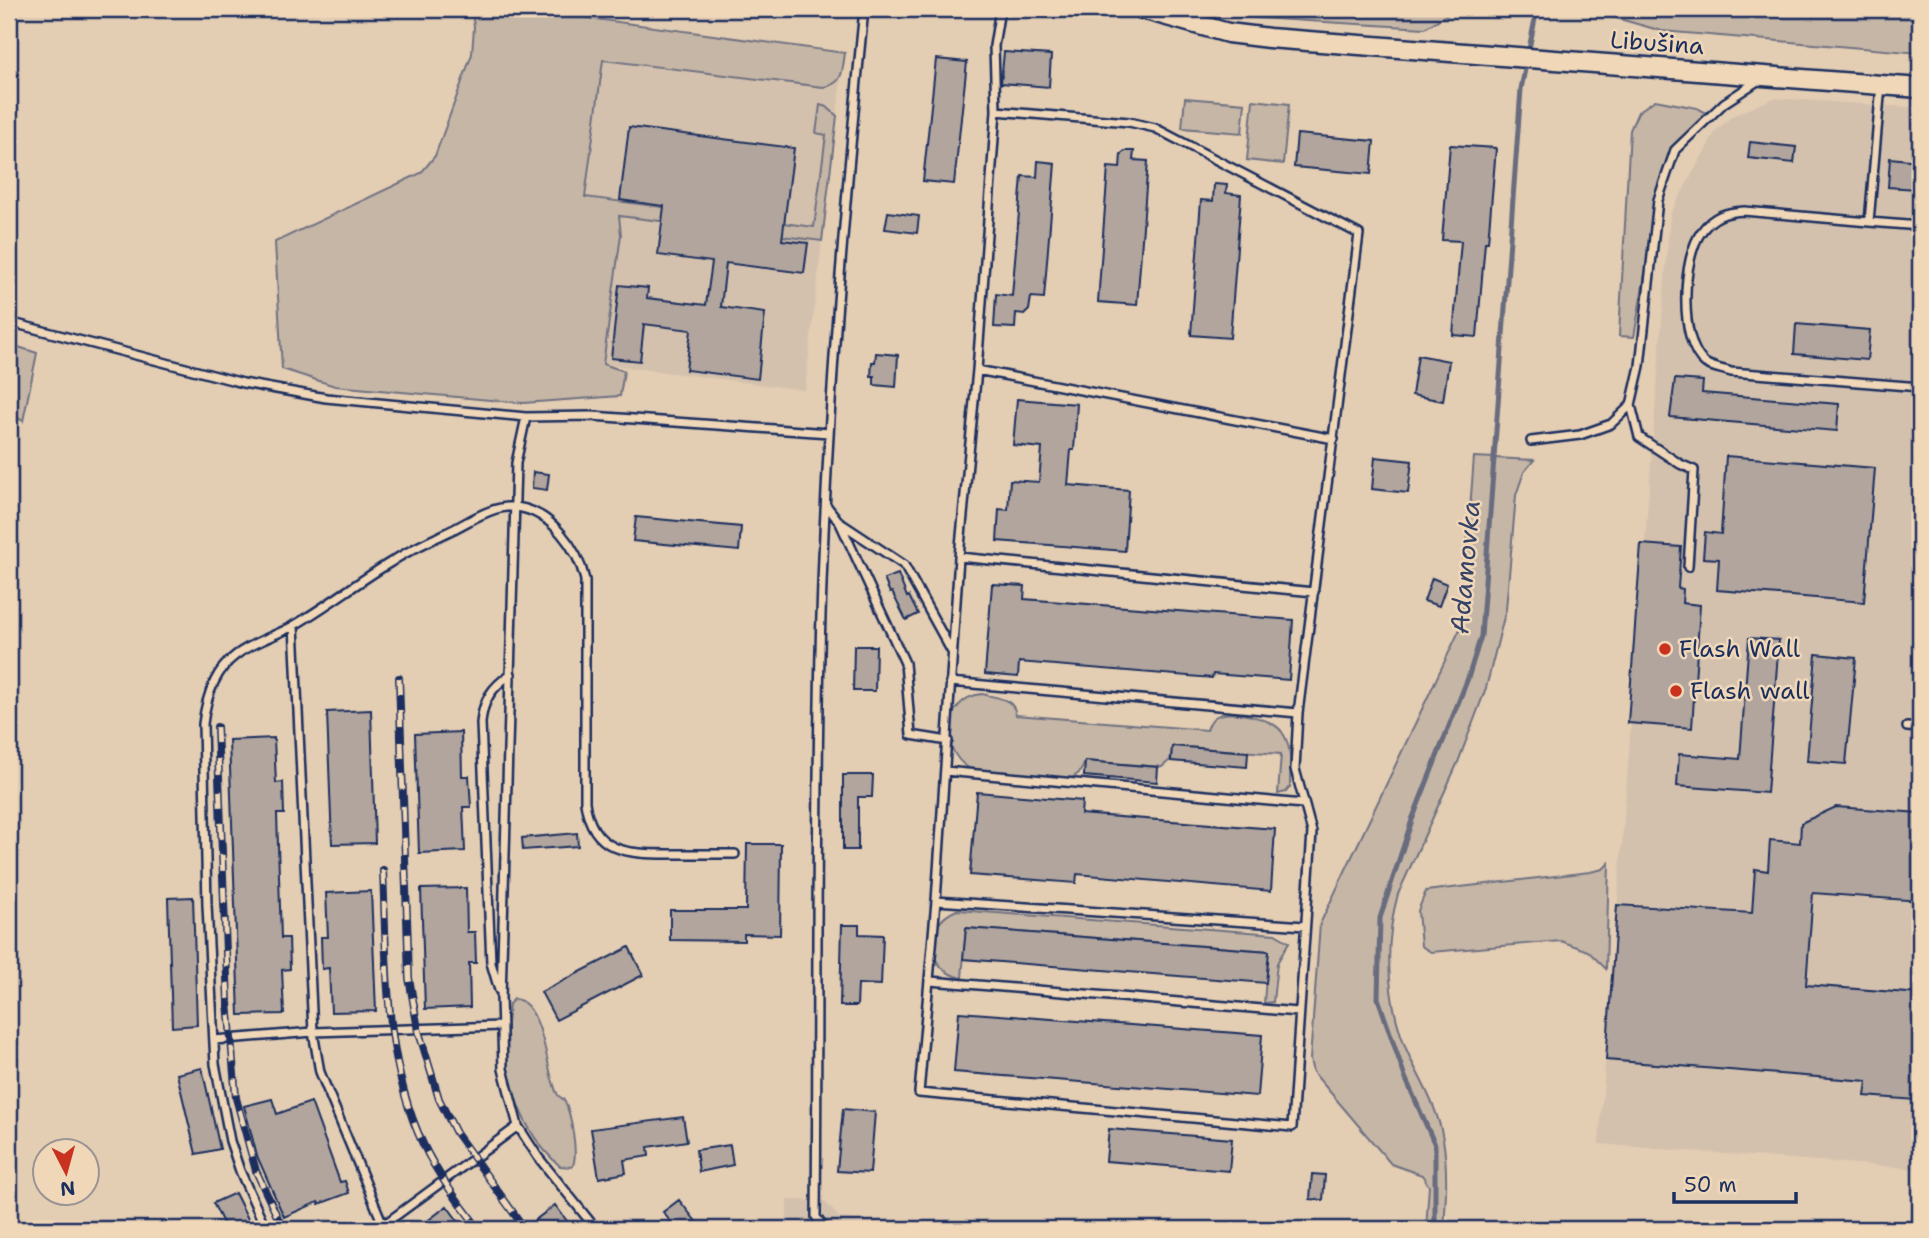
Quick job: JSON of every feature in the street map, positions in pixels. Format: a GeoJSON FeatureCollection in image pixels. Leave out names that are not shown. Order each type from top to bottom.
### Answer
{"type":"FeatureCollection","features":[{"type":"Feature","properties":{"kind":"street","name":"Libušina"},"geometry":{"type":"LineString","coordinates":[[1142,9],[1206,28],[1259,37],[1920,88]]}},
{"type":"Feature","properties":{"kind":"lane"},"geometry":{"type":"LineString","coordinates":[[825,1229],[816,1217],[821,617],[829,433],[849,159],[864,9]]}},
{"type":"Feature","properties":{"kind":"lane"},"geometry":{"type":"LineString","coordinates":[[996,111],[1129,122],[1155,128],[1359,234],[1298,713],[1295,769],[1312,832],[1292,1127],[919,1093],[948,741],[959,557],[977,370],[996,111],[994,46],[1000,9]]}},
{"type":"Feature","properties":{"kind":"lane"},"geometry":{"type":"LineString","coordinates":[[1688,567],[1694,470],[1639,438],[1631,405],[1640,366],[1658,200],[1675,150],[1724,103],[1765,76]]}},
{"type":"Feature","properties":{"kind":"lane"},"geometry":{"type":"LineString","coordinates":[[1870,222],[1881,85]]}},
{"type":"Feature","properties":{"kind":"lane"},"geometry":{"type":"LineString","coordinates":[[1920,226],[1744,211],[1728,212],[1713,219],[1694,243],[1689,262],[1686,322],[1697,354],[1706,363],[1731,372],[1920,387]]}},
{"type":"Feature","properties":{"kind":"lane"},"geometry":{"type":"LineString","coordinates":[[9,322],[219,377],[326,398],[526,417],[592,416],[829,433]]}},
{"type":"Feature","properties":{"kind":"lane"},"geometry":{"type":"LineString","coordinates":[[977,370],[1334,439]]}},
{"type":"Feature","properties":{"kind":"lane"},"geometry":{"type":"LineString","coordinates":[[1531,441],[1580,435],[1611,424],[1631,405]]}},
{"type":"Feature","properties":{"kind":"lane"},"geometry":{"type":"LineString","coordinates":[[526,417],[516,463],[501,997],[503,1069],[519,1126],[538,1157],[596,1229]]}},
{"type":"Feature","properties":{"kind":"lane"},"geometry":{"type":"LineString","coordinates":[[826,505],[840,523],[905,663],[911,735],[948,741]]}},
{"type":"Feature","properties":{"kind":"lane"},"geometry":{"type":"LineString","coordinates":[[266,1229],[240,1171],[230,1141],[215,1064],[202,765],[205,705],[219,674],[236,655],[294,625],[394,559],[489,511],[516,507],[527,510],[551,524],[566,538],[582,568],[587,592],[585,802],[586,814],[593,828],[608,843],[625,853],[735,854]]}},
{"type":"Feature","properties":{"kind":"lane"},"geometry":{"type":"LineString","coordinates":[[840,523],[904,565],[952,652]]}},
{"type":"Feature","properties":{"kind":"lane"},"geometry":{"type":"LineString","coordinates":[[959,557],[1314,592]]}},
{"type":"Feature","properties":{"kind":"lane"},"geometry":{"type":"LineString","coordinates":[[294,625],[313,1032],[320,1072],[382,1228],[519,1126]]}},
{"type":"Feature","properties":{"kind":"lane"},"geometry":{"type":"LineString","coordinates":[[501,997],[491,963],[481,723],[487,697],[511,674]]}},
{"type":"Feature","properties":{"kind":"lane"},"geometry":{"type":"LineString","coordinates":[[950,682],[1298,713]]}},
{"type":"Feature","properties":{"kind":"lane"},"geometry":{"type":"LineString","coordinates":[[1907,727],[1920,728]]}},
{"type":"Feature","properties":{"kind":"lane"},"geometry":{"type":"LineString","coordinates":[[945,771],[1303,804]]}},
{"type":"Feature","properties":{"kind":"lane"},"geometry":{"type":"LineString","coordinates":[[936,901],[1305,926]]}},
{"type":"Feature","properties":{"kind":"lane"},"geometry":{"type":"LineString","coordinates":[[930,981],[1298,1012]]}},
{"type":"Feature","properties":{"kind":"lane"},"geometry":{"type":"LineString","coordinates":[[214,1041],[313,1032],[502,1026]]}},
{"type":"Feature","properties":{"kind":"shaded area"},"geometry":{"type":"Polygon","coordinates":[[[472,9],[522,9],[845,53],[841,76],[835,83],[823,87],[603,60],[585,197],[814,227],[826,135],[816,133],[820,105],[827,107],[837,116],[822,241],[619,216],[621,235],[603,364],[624,371],[620,396],[523,403],[335,386],[282,369],[275,242],[421,173],[435,156],[472,54],[472,9]]]}},
{"type":"Feature","properties":{"kind":"shaded area"},"geometry":{"type":"Polygon","coordinates":[[[1218,9],[1456,9],[1425,28],[1258,18],[1218,9]]]}},
{"type":"Feature","properties":{"kind":"shaded area"},"geometry":{"type":"Polygon","coordinates":[[[1584,9],[1920,9],[1920,53],[1662,31],[1584,9]]]}},
{"type":"Feature","properties":{"kind":"shaded area"},"geometry":{"type":"Polygon","coordinates":[[[603,59],[823,87],[841,79],[837,116],[833,111],[816,133],[826,135],[814,227],[585,198],[603,59]]]}},
{"type":"Feature","properties":{"kind":"shaded area"},"geometry":{"type":"Polygon","coordinates":[[[1185,98],[1245,103],[1242,133],[1182,128],[1185,98]]]}},
{"type":"Feature","properties":{"kind":"shaded area"},"geometry":{"type":"Polygon","coordinates":[[[1774,98],[1920,108],[1920,1169],[1599,1144],[1670,214],[1716,131],[1732,116],[1774,98]]]}},
{"type":"Feature","properties":{"kind":"shaded area"},"geometry":{"type":"Polygon","coordinates":[[[1253,100],[1289,104],[1283,164],[1247,160],[1253,100]]]}},
{"type":"Feature","properties":{"kind":"shaded area"},"geometry":{"type":"Polygon","coordinates":[[[1655,100],[1697,108],[1711,115],[1674,150],[1658,200],[1634,337],[1619,336],[1630,130],[1638,112],[1655,100]]]}},
{"type":"Feature","properties":{"kind":"shaded area"},"geometry":{"type":"Polygon","coordinates":[[[619,216],[822,241],[805,390],[603,364],[621,235],[619,216]]]}},
{"type":"Feature","properties":{"kind":"shaded area"},"geometry":{"type":"Polygon","coordinates":[[[9,344],[37,353],[23,421],[9,412],[9,344]]]}},
{"type":"Feature","properties":{"kind":"shaded area"},"geometry":{"type":"Polygon","coordinates":[[[1474,457],[1534,460],[1524,472],[1516,495],[1506,609],[1486,688],[1458,762],[1398,894],[1390,936],[1390,978],[1397,1020],[1411,1060],[1434,1108],[1445,1150],[1444,1229],[1426,1229],[1429,1186],[1422,1175],[1391,1164],[1313,1072],[1310,1060],[1320,924],[1461,627],[1474,457]]]}},
{"type":"Feature","properties":{"kind":"shaded area"},"geometry":{"type":"Polygon","coordinates":[[[982,694],[1008,702],[1015,709],[1016,715],[1207,730],[1212,720],[1222,714],[1240,714],[1261,719],[1277,727],[1286,738],[1290,758],[1290,787],[1286,792],[1278,794],[1281,754],[1173,746],[1170,760],[1162,767],[1085,761],[1079,773],[1068,779],[975,771],[963,764],[955,754],[949,729],[958,706],[968,698],[982,694]]]}},
{"type":"Feature","properties":{"kind":"shaded area"},"geometry":{"type":"Polygon","coordinates":[[[1609,863],[1606,969],[1588,951],[1561,941],[1431,952],[1421,946],[1418,911],[1426,891],[1590,872],[1603,869],[1609,863]]]}},
{"type":"Feature","properties":{"kind":"shaded area"},"geometry":{"type":"Polygon","coordinates":[[[957,910],[1275,934],[1289,942],[1277,963],[1273,1002],[1264,1003],[1268,951],[966,928],[962,978],[940,966],[934,957],[932,946],[938,925],[957,910]]]}},
{"type":"Feature","properties":{"kind":"shaded area"},"geometry":{"type":"Polygon","coordinates":[[[514,999],[523,1002],[536,1020],[555,1089],[567,1108],[575,1154],[572,1167],[560,1166],[548,1155],[529,1127],[515,1096],[507,1064],[506,1042],[509,1004],[514,999]]]}},
{"type":"Feature","properties":{"kind":"shaded area"},"geometry":{"type":"Polygon","coordinates":[[[787,1200],[824,1201],[840,1218],[927,1229],[794,1229],[787,1220],[787,1200]]]}},
{"type":"Feature","properties":{"kind":"shaded area"},"geometry":{"type":"Polygon","coordinates":[[[1248,1222],[1334,1229],[1247,1229],[1248,1222]]]}},
{"type":"Feature","properties":{"kind":"building"},"geometry":{"type":"Polygon","coordinates":[[[1004,52],[1051,55],[1049,87],[1001,83],[1004,52]]]}},
{"type":"Feature","properties":{"kind":"building"},"geometry":{"type":"Polygon","coordinates":[[[936,59],[967,62],[954,184],[923,181],[936,59]]]}},
{"type":"Feature","properties":{"kind":"building"},"geometry":{"type":"Polygon","coordinates":[[[629,127],[794,148],[782,240],[808,243],[804,273],[726,263],[721,307],[765,313],[758,379],[686,370],[691,330],[644,324],[640,361],[611,358],[619,285],[648,288],[647,298],[706,305],[712,262],[658,255],[664,206],[620,200],[629,127]]]}},
{"type":"Feature","properties":{"kind":"building"},"geometry":{"type":"Polygon","coordinates":[[[1297,134],[1374,141],[1371,174],[1294,167],[1297,134]]]}},
{"type":"Feature","properties":{"kind":"building"},"geometry":{"type":"Polygon","coordinates":[[[1750,142],[1796,147],[1794,163],[1748,158],[1750,142]]]}},
{"type":"Feature","properties":{"kind":"building"},"geometry":{"type":"Polygon","coordinates":[[[1450,145],[1496,148],[1477,337],[1453,335],[1461,241],[1442,240],[1450,145]]]}},
{"type":"Feature","properties":{"kind":"building"},"geometry":{"type":"Polygon","coordinates":[[[1134,151],[1133,160],[1148,161],[1137,305],[1098,302],[1108,167],[1120,168],[1121,154],[1134,151]]]}},
{"type":"Feature","properties":{"kind":"building"},"geometry":{"type":"Polygon","coordinates":[[[1890,158],[1918,161],[1916,189],[1888,187],[1890,158]]]}},
{"type":"Feature","properties":{"kind":"building"},"geometry":{"type":"Polygon","coordinates":[[[1038,161],[1055,163],[1044,298],[1031,297],[1029,310],[1025,314],[1016,313],[1015,328],[994,327],[996,294],[1012,296],[1022,176],[1037,177],[1038,161]]]}},
{"type":"Feature","properties":{"kind":"building"},"geometry":{"type":"Polygon","coordinates":[[[1214,184],[1227,185],[1226,193],[1241,195],[1230,338],[1191,335],[1201,200],[1213,201],[1214,184]]]}},
{"type":"Feature","properties":{"kind":"building"},"geometry":{"type":"Polygon","coordinates":[[[888,212],[919,216],[917,233],[885,229],[888,212]]]}},
{"type":"Feature","properties":{"kind":"building"},"geometry":{"type":"Polygon","coordinates":[[[1796,324],[1870,330],[1867,360],[1794,354],[1796,324]]]}},
{"type":"Feature","properties":{"kind":"building"},"geometry":{"type":"Polygon","coordinates":[[[876,353],[898,355],[896,387],[874,385],[874,376],[871,376],[876,353]]]}},
{"type":"Feature","properties":{"kind":"building"},"geometry":{"type":"Polygon","coordinates":[[[1418,355],[1449,361],[1443,401],[1412,395],[1418,355]]]}},
{"type":"Feature","properties":{"kind":"building"},"geometry":{"type":"Polygon","coordinates":[[[1675,379],[1703,381],[1702,393],[1839,404],[1837,431],[1670,417],[1675,379]]]}},
{"type":"Feature","properties":{"kind":"building"},"geometry":{"type":"Polygon","coordinates":[[[1017,399],[1077,404],[1068,485],[1129,490],[1125,551],[997,541],[999,509],[1008,510],[1010,480],[1039,482],[1042,448],[1013,445],[1017,399]]]}},
{"type":"Feature","properties":{"kind":"building"},"geometry":{"type":"Polygon","coordinates":[[[1726,456],[1875,468],[1864,602],[1717,590],[1719,559],[1703,558],[1705,532],[1721,534],[1726,456]]]}},
{"type":"Feature","properties":{"kind":"building"},"geometry":{"type":"Polygon","coordinates":[[[1375,457],[1412,461],[1408,493],[1372,489],[1375,457]]]}},
{"type":"Feature","properties":{"kind":"building"},"geometry":{"type":"Polygon","coordinates":[[[533,472],[549,474],[547,490],[532,488],[533,472]]]}},
{"type":"Feature","properties":{"kind":"building"},"geometry":{"type":"Polygon","coordinates":[[[636,517],[741,527],[739,551],[633,541],[636,517]]]}},
{"type":"Feature","properties":{"kind":"building","name":"Flash Wall"},"geometry":{"type":"Polygon","coordinates":[[[1641,544],[1681,547],[1678,588],[1683,589],[1682,603],[1700,605],[1692,728],[1628,723],[1641,544]]]}},
{"type":"Feature","properties":{"kind":"building"},"geometry":{"type":"Polygon","coordinates":[[[898,574],[907,597],[909,596],[918,614],[906,620],[884,579],[898,574]]]}},
{"type":"Feature","properties":{"kind":"building"},"geometry":{"type":"Polygon","coordinates":[[[1432,578],[1447,584],[1439,606],[1424,601],[1432,578]]]}},
{"type":"Feature","properties":{"kind":"building"},"geometry":{"type":"Polygon","coordinates":[[[992,584],[1025,586],[1024,599],[1293,620],[1289,680],[1213,674],[1212,678],[1019,662],[1018,677],[985,674],[992,584]]]}},
{"type":"Feature","properties":{"kind":"building"},"geometry":{"type":"Polygon","coordinates":[[[1749,638],[1779,640],[1767,793],[1677,786],[1679,754],[1740,759],[1749,638]]]}},
{"type":"Feature","properties":{"kind":"building"},"geometry":{"type":"Polygon","coordinates":[[[854,646],[876,646],[875,691],[853,691],[854,646]]]}},
{"type":"Feature","properties":{"kind":"building"},"geometry":{"type":"Polygon","coordinates":[[[1816,654],[1856,658],[1846,764],[1807,761],[1816,654]]]}},
{"type":"Feature","properties":{"kind":"building"},"geometry":{"type":"Polygon","coordinates":[[[371,710],[375,843],[332,844],[327,712],[371,710]]]}},
{"type":"Feature","properties":{"kind":"building"},"geometry":{"type":"Polygon","coordinates":[[[461,732],[462,776],[469,776],[471,807],[463,807],[465,851],[419,853],[415,734],[461,732]]]}},
{"type":"Feature","properties":{"kind":"building"},"geometry":{"type":"Polygon","coordinates":[[[274,738],[276,783],[283,782],[284,814],[277,814],[281,938],[289,938],[290,969],[282,970],[284,1014],[239,1015],[229,740],[274,738]]]}},
{"type":"Feature","properties":{"kind":"building"},"geometry":{"type":"Polygon","coordinates":[[[1172,746],[1248,752],[1247,767],[1171,761],[1172,746]]]}},
{"type":"Feature","properties":{"kind":"building"},"geometry":{"type":"Polygon","coordinates":[[[1085,761],[1158,767],[1157,782],[1084,776],[1085,761]]]}},
{"type":"Feature","properties":{"kind":"building"},"geometry":{"type":"Polygon","coordinates":[[[843,775],[873,775],[872,797],[858,797],[858,850],[843,850],[843,775]]]}},
{"type":"Feature","properties":{"kind":"building"},"geometry":{"type":"Polygon","coordinates":[[[977,792],[1082,801],[1081,814],[1275,829],[1271,891],[1077,874],[1076,883],[970,875],[977,792]]]}},
{"type":"Feature","properties":{"kind":"building"},"geometry":{"type":"Polygon","coordinates":[[[1836,807],[1920,813],[1920,901],[1813,893],[1806,985],[1920,994],[1920,1086],[1917,1085],[1916,1100],[1865,1096],[1867,1081],[1606,1060],[1617,905],[1752,913],[1755,869],[1768,871],[1770,840],[1800,843],[1801,823],[1836,807]]]}},
{"type":"Feature","properties":{"kind":"building"},"geometry":{"type":"Polygon","coordinates":[[[577,833],[578,846],[523,850],[522,838],[577,833]]]}},
{"type":"Feature","properties":{"kind":"building"},"geometry":{"type":"Polygon","coordinates":[[[747,844],[781,844],[780,935],[744,934],[744,941],[670,940],[670,910],[746,910],[747,844]]]}},
{"type":"Feature","properties":{"kind":"building"},"geometry":{"type":"Polygon","coordinates":[[[466,888],[467,932],[475,932],[476,963],[469,963],[470,1007],[425,1009],[421,889],[466,888]]]}},
{"type":"Feature","properties":{"kind":"building"},"geometry":{"type":"Polygon","coordinates":[[[371,891],[376,1011],[331,1012],[329,968],[322,969],[321,937],[328,937],[326,893],[371,891]]]}},
{"type":"Feature","properties":{"kind":"building"},"geometry":{"type":"Polygon","coordinates":[[[193,897],[197,1025],[172,1027],[168,898],[193,897]]]}},
{"type":"Feature","properties":{"kind":"building"},"geometry":{"type":"Polygon","coordinates":[[[842,925],[859,925],[859,934],[883,935],[881,985],[858,984],[857,1006],[840,1006],[842,925]]]}},
{"type":"Feature","properties":{"kind":"building"},"geometry":{"type":"Polygon","coordinates":[[[966,928],[1269,951],[1266,983],[963,959],[966,928]]]}},
{"type":"Feature","properties":{"kind":"building"},"geometry":{"type":"Polygon","coordinates":[[[629,947],[643,975],[556,1020],[541,992],[629,947]]]}},
{"type":"Feature","properties":{"kind":"building"},"geometry":{"type":"Polygon","coordinates":[[[959,1012],[1262,1035],[1257,1096],[954,1072],[959,1012]]]}},
{"type":"Feature","properties":{"kind":"building"},"geometry":{"type":"Polygon","coordinates":[[[202,1068],[220,1149],[196,1154],[177,1074],[202,1068]]]}},
{"type":"Feature","properties":{"kind":"building"},"geometry":{"type":"Polygon","coordinates":[[[272,1099],[277,1114],[311,1102],[340,1182],[345,1181],[349,1193],[319,1204],[318,1202],[284,1217],[257,1156],[244,1106],[272,1099]]]}},
{"type":"Feature","properties":{"kind":"building"},"geometry":{"type":"Polygon","coordinates":[[[843,1109],[875,1112],[870,1173],[837,1171],[843,1109]]]}},
{"type":"Feature","properties":{"kind":"building"},"geometry":{"type":"Polygon","coordinates":[[[683,1117],[687,1141],[648,1147],[649,1156],[624,1160],[626,1173],[599,1178],[591,1129],[683,1117]]]}},
{"type":"Feature","properties":{"kind":"building"},"geometry":{"type":"Polygon","coordinates":[[[1109,1129],[1232,1139],[1229,1171],[1106,1161],[1109,1129]]]}},
{"type":"Feature","properties":{"kind":"building"},"geometry":{"type":"Polygon","coordinates":[[[730,1145],[733,1165],[699,1172],[696,1150],[730,1145]]]}},
{"type":"Feature","properties":{"kind":"building"},"geometry":{"type":"Polygon","coordinates":[[[1312,1174],[1325,1175],[1323,1200],[1310,1199],[1312,1174]]]}},
{"type":"Feature","properties":{"kind":"building"},"geometry":{"type":"Polygon","coordinates":[[[235,1193],[253,1229],[226,1229],[213,1203],[235,1193]]]}},
{"type":"Feature","properties":{"kind":"building"},"geometry":{"type":"Polygon","coordinates":[[[679,1200],[702,1229],[676,1229],[663,1212],[679,1200]]]}},
{"type":"Feature","properties":{"kind":"building"},"geometry":{"type":"Polygon","coordinates":[[[555,1205],[573,1229],[541,1229],[534,1221],[555,1205]]]}},
{"type":"Feature","properties":{"kind":"building"},"geometry":{"type":"Polygon","coordinates":[[[447,1206],[464,1229],[417,1229],[447,1206]]]}},
{"type":"Feature","properties":{"kind":"waterway","name":"Adamovka"},"geometry":{"type":"LineString","coordinates":[[1435,1229],[1435,1145],[1405,1077],[1378,998],[1380,918],[1412,820],[1468,678],[1481,636],[1521,89],[1537,9]]}},
{"type":"Feature","properties":{"kind":"railway"},"geometry":{"type":"LineString","coordinates":[[399,678],[409,978],[418,1029],[439,1099],[456,1133],[525,1229]]}},
{"type":"Feature","properties":{"kind":"railway"},"geometry":{"type":"LineString","coordinates":[[217,727],[228,1002],[236,1098],[256,1171],[283,1229]]}},
{"type":"Feature","properties":{"kind":"railway"},"geometry":{"type":"LineString","coordinates":[[383,870],[387,975],[400,1078],[423,1144],[449,1188],[479,1229]]}},
{"type":"Feature","properties":{"kind":"place","name":"Flash Wall"},"geometry":{"type":"Point","coordinates":[1665,649]}},
{"type":"Feature","properties":{"kind":"place","name":"Flash wall"},"geometry":{"type":"Point","coordinates":[1676,691]}}]}
